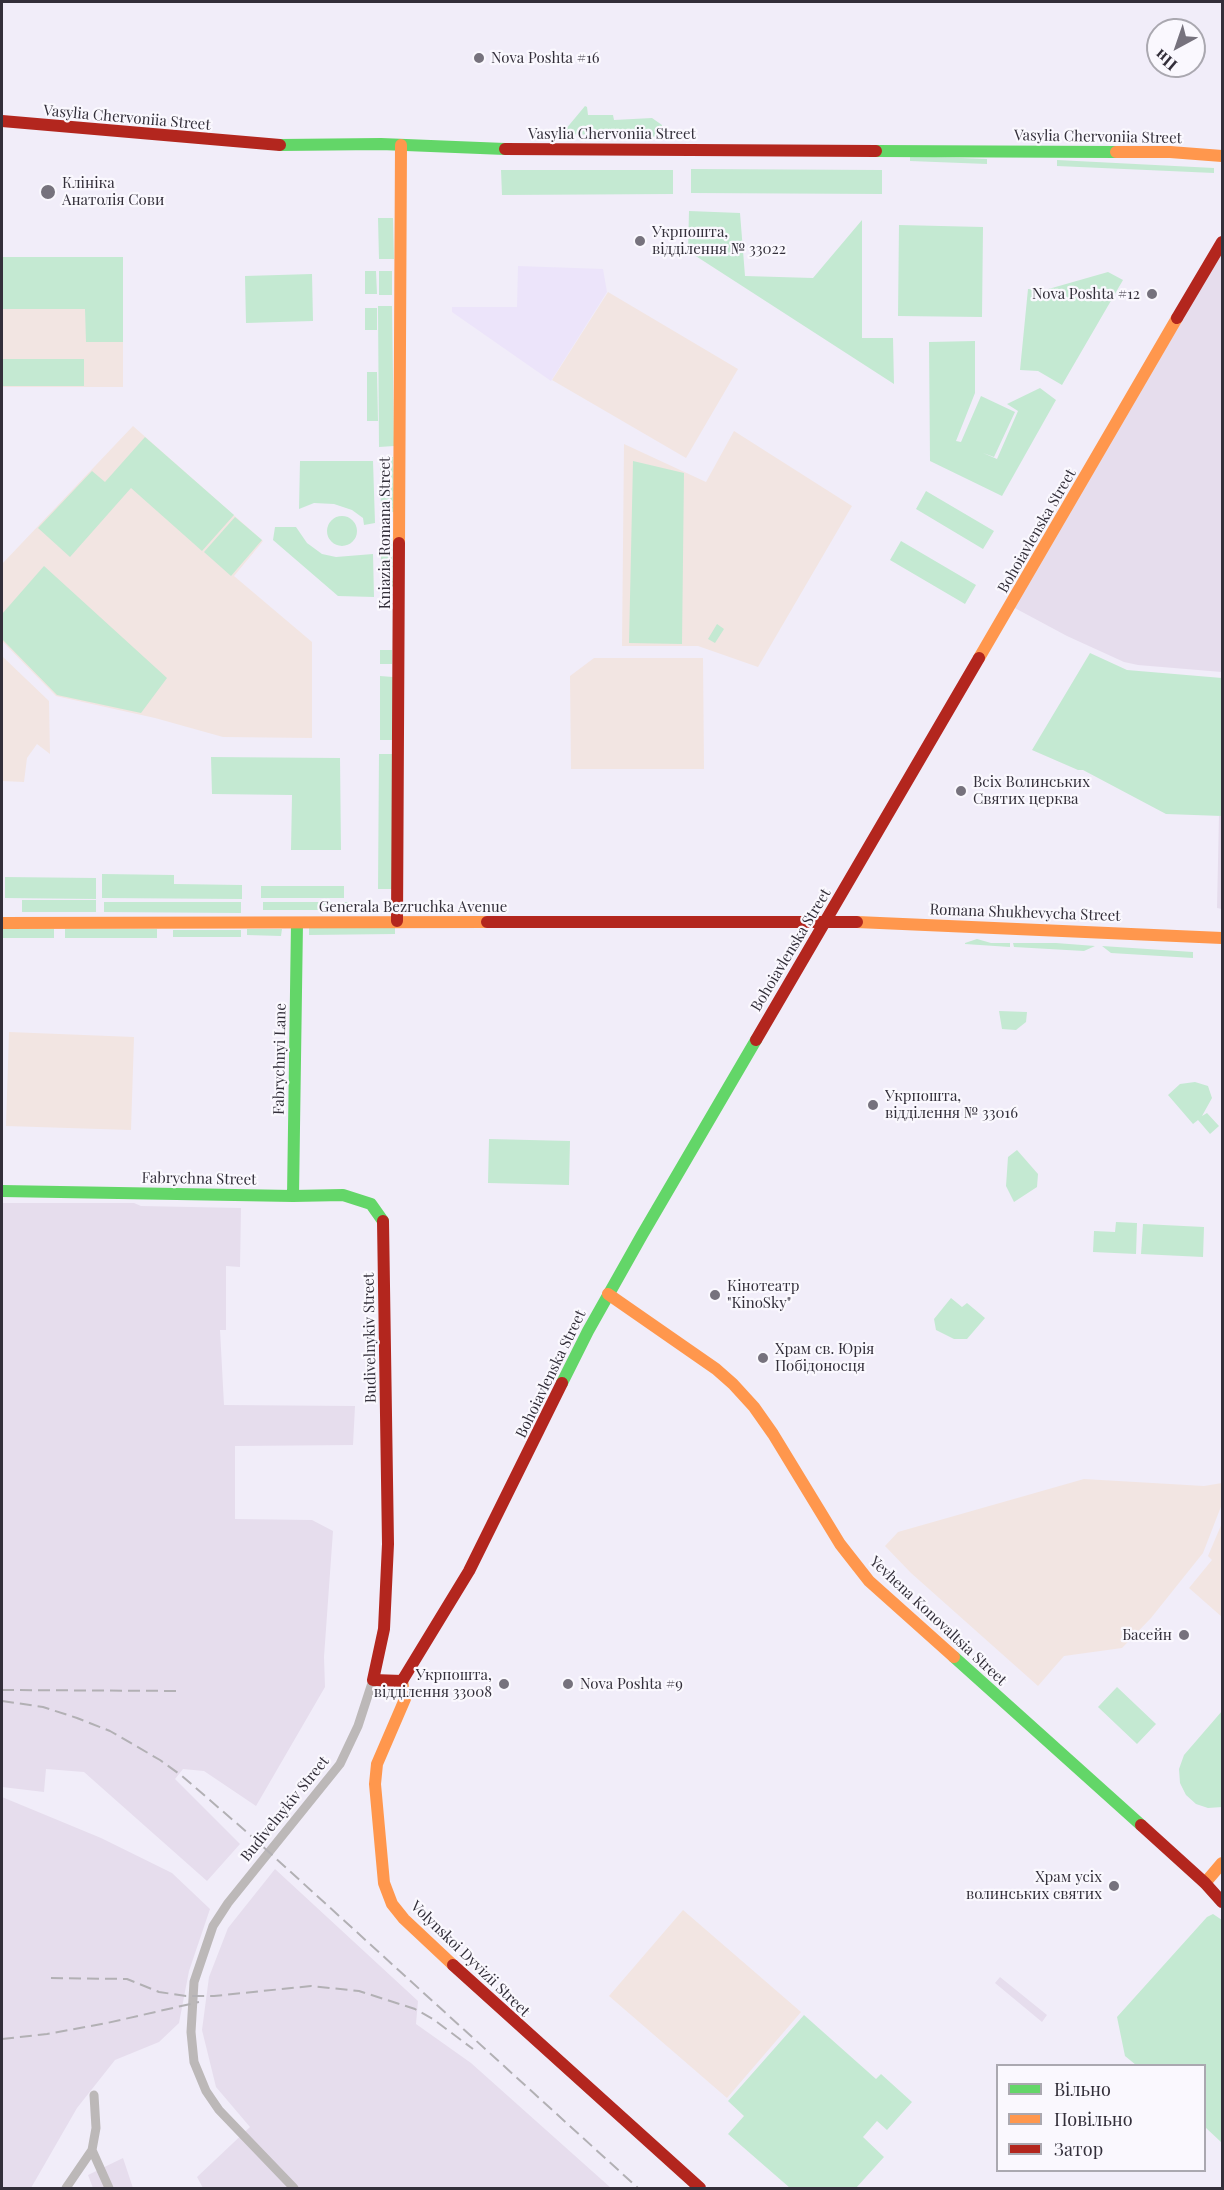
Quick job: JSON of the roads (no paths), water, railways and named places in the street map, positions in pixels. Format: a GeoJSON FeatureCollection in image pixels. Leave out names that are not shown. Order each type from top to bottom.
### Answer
{"type":"FeatureCollection","features":[{"type":"Feature","properties":{"kind":"street","name":"Vasylia Chervoniia Street"},"geometry":{"type":"LineString","coordinates":[[2,121],[282,145],[401,145],[542,150],[1170,152],[1222,156]]}},
{"type":"Feature","properties":{"kind":"street","name":"Kniazia Romana Street"},"geometry":{"type":"LineString","coordinates":[[397,921],[401,145]]}},
{"type":"Feature","properties":{"kind":"street","name":"Bohoiavlenska Street"},"geometry":{"type":"LineString","coordinates":[[402,1681],[469,1571],[608,1294],[1222,242]]}},
{"type":"Feature","properties":{"kind":"street","name":"Generala Bezruchka Avenue"},"geometry":{"type":"LineString","coordinates":[[2,923],[826,921]]}},
{"type":"Feature","properties":{"kind":"street","name":"Romana Shukhevycha Street"},"geometry":{"type":"LineString","coordinates":[[826,921],[1222,938]]}},
{"type":"Feature","properties":{"kind":"street","name":"Fabrychnyi Lane"},"geometry":{"type":"LineString","coordinates":[[292,1196],[297,922]]}},
{"type":"Feature","properties":{"kind":"street","name":"Fabrychna Street"},"geometry":{"type":"LineString","coordinates":[[2,1191],[343,1195],[371,1204],[384,1222]]}},
{"type":"Feature","properties":{"kind":"street","name":"Budivelnykiv Street"},"geometry":{"type":"LineString","coordinates":[[294,2188],[219,2110],[206,2091],[194,2062],[191,2032],[194,1982],[213,1926],[228,1903],[340,1764],[358,1726],[373,1680],[384,1629],[388,1544],[384,1222]]}},
{"type":"Feature","properties":{"kind":"street","name":"Yevhena Konovaltsia Street"},"geometry":{"type":"LineString","coordinates":[[608,1294],[653,1323],[733,1384],[761,1416],[794,1466],[840,1544],[869,1581],[1205,1883],[1222,1902]]}},
{"type":"Feature","properties":{"kind":"street"},"geometry":{"type":"LineString","coordinates":[[373,1680],[402,1681]]}},
{"type":"Feature","properties":{"kind":"street","name":"Volynskoi Dyvizii Street"},"geometry":{"type":"LineString","coordinates":[[402,1681],[405,1699],[377,1764],[375,1784],[384,1883],[392,1904],[404,1919],[518,2025],[700,2188]]}},
{"type":"Feature","properties":{"kind":"street"},"geometry":{"type":"LineString","coordinates":[[1205,1883],[1222,1863]]}},
{"type":"Feature","properties":{"kind":"street"},"geometry":{"type":"LineString","coordinates":[[66,2188],[92,2150],[96,2128],[94,2095]]}},
{"type":"Feature","properties":{"kind":"street"},"geometry":{"type":"LineString","coordinates":[[92,2150],[109,2188]]}},
{"type":"Feature","properties":{"kind":"railway"},"geometry":{"type":"LineString","coordinates":[[2,1690],[181,1691]]}},
{"type":"Feature","properties":{"kind":"railway"},"geometry":{"type":"LineString","coordinates":[[2,1701],[43,1707],[110,1731],[160,1760],[182,1776],[249,1834],[638,2188]]}},
{"type":"Feature","properties":{"kind":"railway"},"geometry":{"type":"LineString","coordinates":[[51,1978],[127,1979],[159,1992],[186,1996],[214,1996],[311,1986],[359,1991],[415,2009],[433,2019],[473,2049]]}},
{"type":"Feature","properties":{"kind":"railway"},"geometry":{"type":"LineString","coordinates":[[2,2039],[47,2034],[107,2023],[199,2002]]}},
{"type":"Feature","properties":{"kind":"place","name":"Nova Poshta #16"},"geometry":{"type":"Point","coordinates":[479,58]}},
{"type":"Feature","properties":{"kind":"place","name":"Клініка Анатолія Сови"},"geometry":{"type":"Point","coordinates":[48,192]}},
{"type":"Feature","properties":{"kind":"place","name":"Укрпошта, відділення № 33022"},"geometry":{"type":"Point","coordinates":[640,241]}},
{"type":"Feature","properties":{"kind":"place","name":"Nova Poshta #12"},"geometry":{"type":"Point","coordinates":[1152,294]}},
{"type":"Feature","properties":{"kind":"place","name":"Всіх Волинських Святих церква"},"geometry":{"type":"Point","coordinates":[961,791]}},
{"type":"Feature","properties":{"kind":"place","name":"Укрпошта, відділення № 33016"},"geometry":{"type":"Point","coordinates":[873,1105]}},
{"type":"Feature","properties":{"kind":"place","name":"Кінотеатр \"KinoSky\""},"geometry":{"type":"Point","coordinates":[715,1295]}},
{"type":"Feature","properties":{"kind":"place","name":"Храм св. Юрія Побідоносця"},"geometry":{"type":"Point","coordinates":[763,1358]}},
{"type":"Feature","properties":{"kind":"place","name":"Басейн"},"geometry":{"type":"Point","coordinates":[1184,1635]}},
{"type":"Feature","properties":{"kind":"place","name":"Укрпошта, відділення 33008"},"geometry":{"type":"Point","coordinates":[504,1684]}},
{"type":"Feature","properties":{"kind":"place","name":"Nova Poshta #9"},"geometry":{"type":"Point","coordinates":[568,1684]}},
{"type":"Feature","properties":{"kind":"place","name":"Храм усіх волинських святих"},"geometry":{"type":"Point","coordinates":[1114,1886]}}]}
